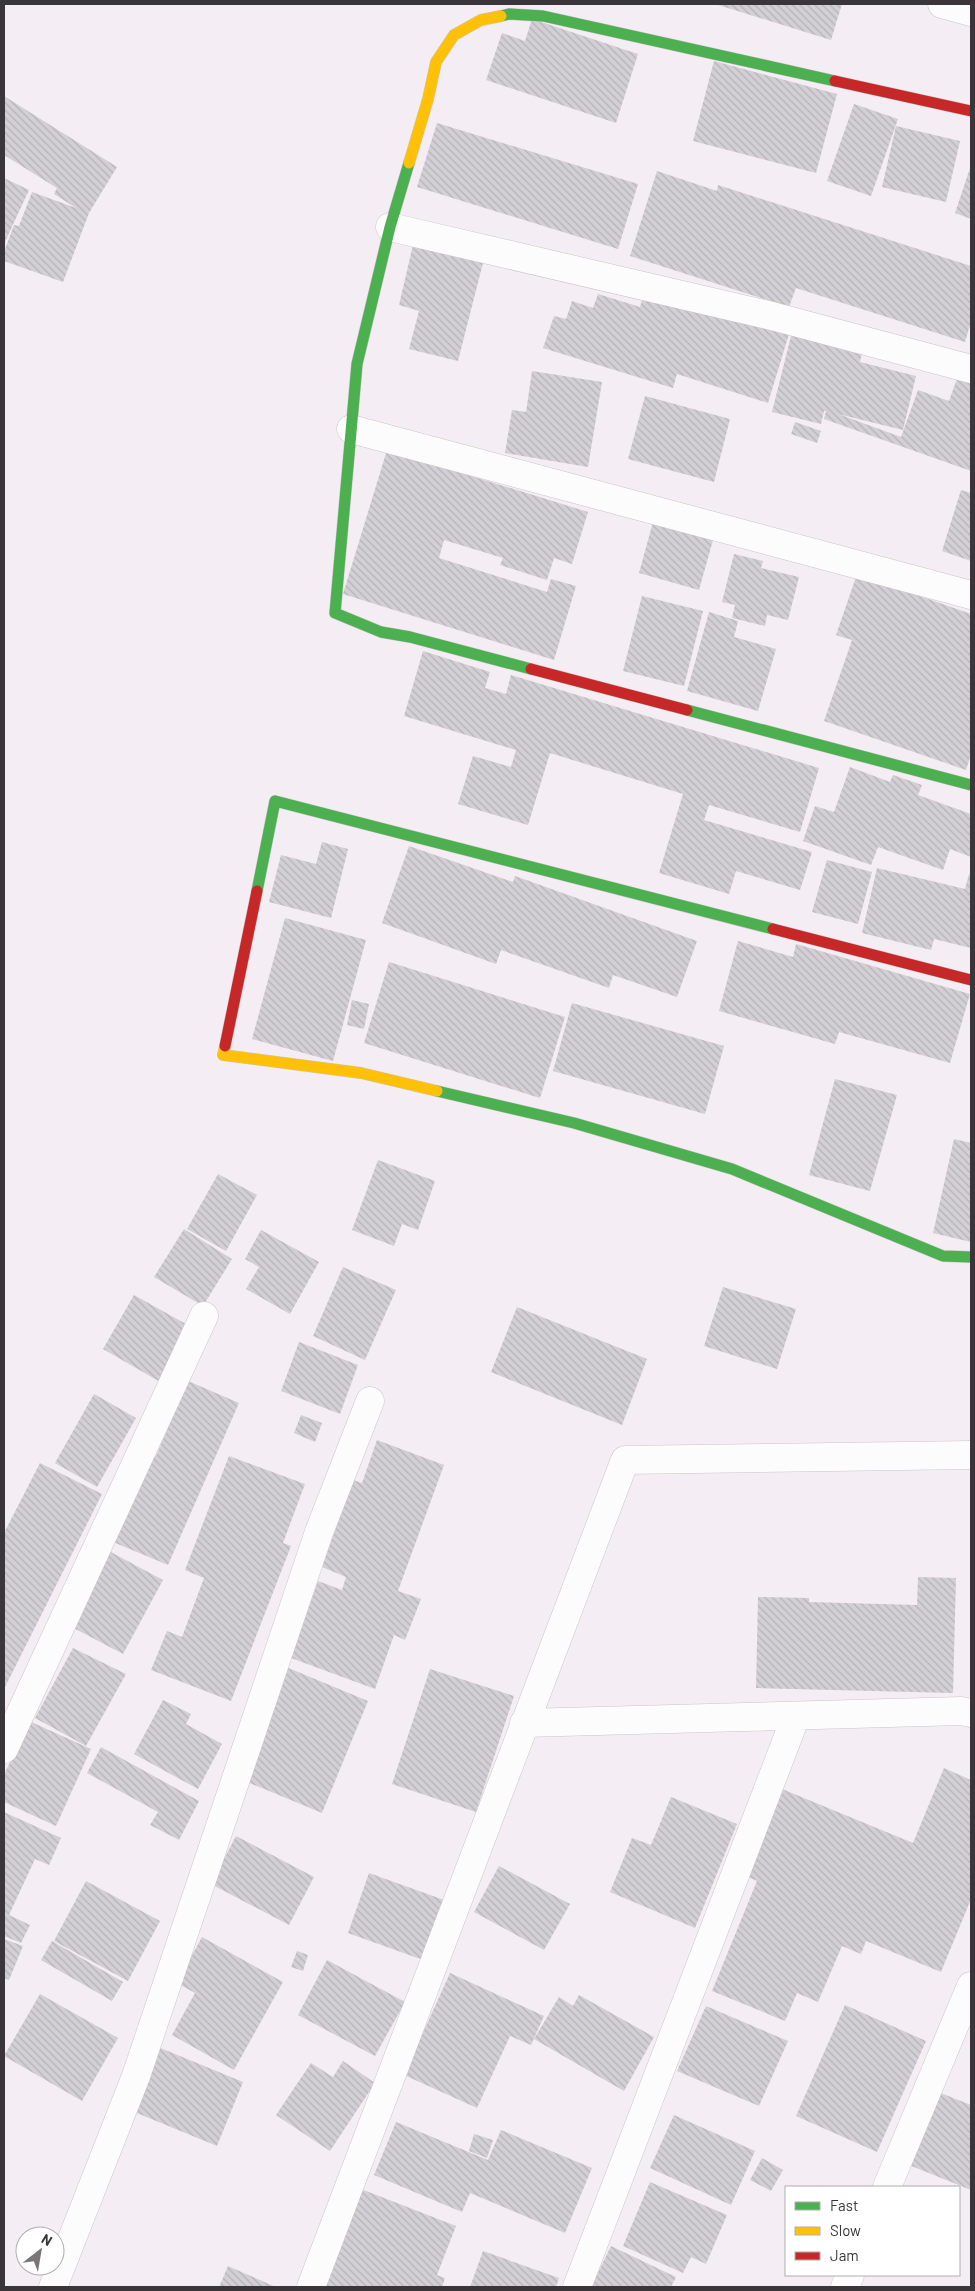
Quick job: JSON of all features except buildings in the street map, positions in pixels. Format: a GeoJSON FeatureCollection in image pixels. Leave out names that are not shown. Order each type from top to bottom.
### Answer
{"type":"FeatureCollection","features":[{"type":"Feature","properties":{"kind":"street"},"geometry":{"type":"LineString","coordinates":[[942,4],[971,12]]}},
{"type":"Feature","properties":{"kind":"street"},"geometry":{"type":"LineString","coordinates":[[971,112],[543,16],[509,14],[481,20],[454,35],[436,62],[428,99],[390,227],[357,364],[335,613],[381,632],[410,637],[971,785]]}},
{"type":"Feature","properties":{"kind":"street"},"geometry":{"type":"LineString","coordinates":[[390,227],[772,316],[971,369]]}},
{"type":"Feature","properties":{"kind":"street"},"geometry":{"type":"LineString","coordinates":[[351,429],[971,595]]}},
{"type":"Feature","properties":{"kind":"street"},"geometry":{"type":"LineString","coordinates":[[971,980],[274,801],[223,1055],[361,1072],[574,1123],[732,1170],[943,1256],[971,1256]]}},
{"type":"Feature","properties":{"kind":"street"},"geometry":{"type":"LineString","coordinates":[[4,1749],[204,1316]]}},
{"type":"Feature","properties":{"kind":"street"},"geometry":{"type":"LineString","coordinates":[[53,2287],[136,2076],[319,1532],[370,1401]]}},
{"type":"Feature","properties":{"kind":"street"},"geometry":{"type":"LineString","coordinates":[[311,2287],[625,1460],[971,1455]]}},
{"type":"Feature","properties":{"kind":"street"},"geometry":{"type":"LineString","coordinates":[[524,1723],[961,1711],[971,1713]]}},
{"type":"Feature","properties":{"kind":"street"},"geometry":{"type":"LineString","coordinates":[[577,2287],[796,1716]]}},
{"type":"Feature","properties":{"kind":"street"},"geometry":{"type":"LineString","coordinates":[[887,2186],[971,1986]]}},
{"type":"Feature","properties":{"kind":"traffic: fast"},"geometry":{"type":"LineString","coordinates":[[501,16],[509,14],[543,16],[835,81]]}},
{"type":"Feature","properties":{"kind":"traffic: fast"},"geometry":{"type":"LineString","coordinates":[[409,163],[390,227],[357,364],[335,613],[381,632],[410,637],[531,669]]}},
{"type":"Feature","properties":{"kind":"traffic: fast"},"geometry":{"type":"LineString","coordinates":[[687,710],[971,785]]}},
{"type":"Feature","properties":{"kind":"traffic: fast"},"geometry":{"type":"LineString","coordinates":[[257,891],[275,801],[773,929]]}},
{"type":"Feature","properties":{"kind":"traffic: fast"},"geometry":{"type":"LineString","coordinates":[[437,1091],[574,1123],[732,1169],[943,1256],[971,1257]]}},
{"type":"Feature","properties":{"kind":"traffic: slow"},"geometry":{"type":"LineString","coordinates":[[409,163],[428,99],[436,62],[454,35],[481,20],[501,16]]}},
{"type":"Feature","properties":{"kind":"traffic: slow"},"geometry":{"type":"LineString","coordinates":[[225,1046],[223,1055],[361,1073],[437,1091]]}},
{"type":"Feature","properties":{"kind":"traffic: jam"},"geometry":{"type":"LineString","coordinates":[[835,81],[971,111]]}},
{"type":"Feature","properties":{"kind":"traffic: jam"},"geometry":{"type":"LineString","coordinates":[[531,669],[687,710]]}},
{"type":"Feature","properties":{"kind":"traffic: jam"},"geometry":{"type":"LineString","coordinates":[[225,1046],[257,891]]}},
{"type":"Feature","properties":{"kind":"traffic: jam"},"geometry":{"type":"LineString","coordinates":[[773,929],[971,980]]}}]}
